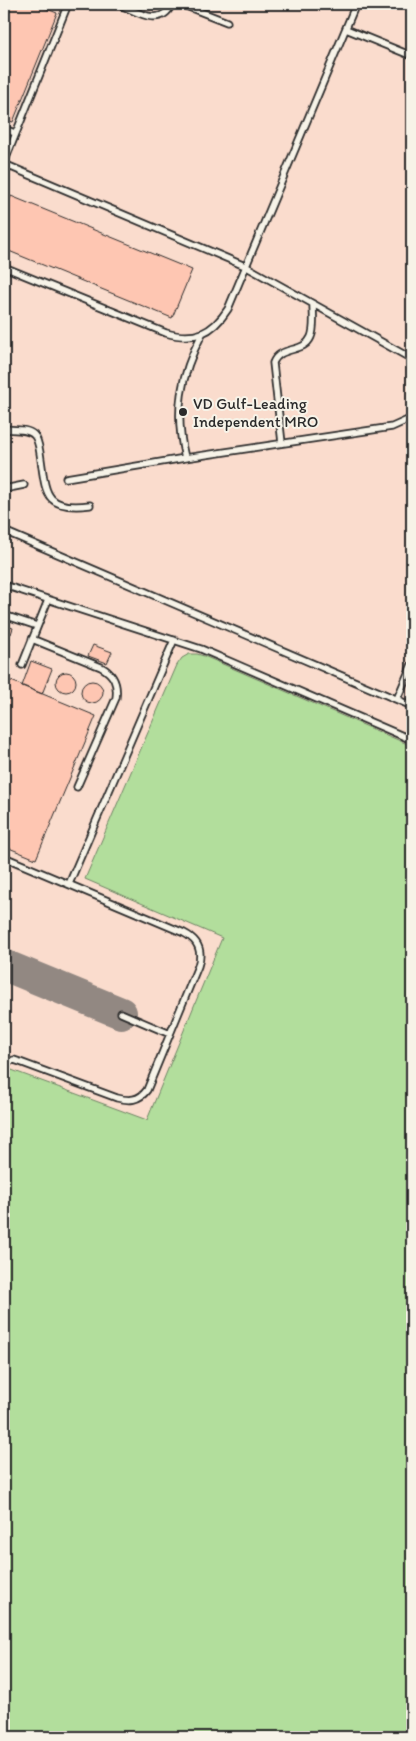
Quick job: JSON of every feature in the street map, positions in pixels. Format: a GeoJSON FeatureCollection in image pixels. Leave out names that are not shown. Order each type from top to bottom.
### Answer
{"type":"FeatureCollection","features":[{"type":"Feature","properties":{"kind":"lane"},"geometry":{"type":"LineString","coordinates":[[68,4],[4,164],[245,266],[412,359]]}},
{"type":"Feature","properties":{"kind":"lane"},"geometry":{"type":"LineString","coordinates":[[118,4],[153,18],[163,16],[172,4]]}},
{"type":"Feature","properties":{"kind":"lane"},"geometry":{"type":"LineString","coordinates":[[181,4],[227,22]]}},
{"type":"Feature","properties":{"kind":"lane"},"geometry":{"type":"LineString","coordinates":[[4,266],[166,333],[190,336],[202,334],[213,328],[228,309],[356,4]]}},
{"type":"Feature","properties":{"kind":"lane"},"geometry":{"type":"LineString","coordinates":[[346,29],[412,56]]}},
{"type":"Feature","properties":{"kind":"lane"},"geometry":{"type":"LineString","coordinates":[[4,129],[15,133]]}},
{"type":"Feature","properties":{"kind":"lane"},"geometry":{"type":"LineString","coordinates":[[282,443],[273,363],[280,353],[304,345],[309,341],[313,330],[313,305]]}},
{"type":"Feature","properties":{"kind":"lane"},"geometry":{"type":"LineString","coordinates":[[185,458],[180,426],[181,394],[188,363],[202,334]]}},
{"type":"Feature","properties":{"kind":"lane"},"geometry":{"type":"LineString","coordinates":[[66,478],[392,427],[412,418]]}},
{"type":"Feature","properties":{"kind":"lane"},"geometry":{"type":"LineString","coordinates":[[4,429],[29,432],[37,439],[45,487],[52,500],[65,506],[90,505]]}},
{"type":"Feature","properties":{"kind":"lane"},"geometry":{"type":"LineString","coordinates":[[4,488],[24,485]]}},
{"type":"Feature","properties":{"kind":"lane"},"geometry":{"type":"LineString","coordinates":[[4,531],[412,706]]}},
{"type":"Feature","properties":{"kind":"lane"},"geometry":{"type":"LineString","coordinates":[[4,585],[218,656],[412,740]]}},
{"type":"Feature","properties":{"kind":"lane"},"geometry":{"type":"LineString","coordinates":[[22,665],[48,600]]}},
{"type":"Feature","properties":{"kind":"lane"},"geometry":{"type":"LineString","coordinates":[[4,615],[37,626]]}},
{"type":"Feature","properties":{"kind":"lane"},"geometry":{"type":"LineString","coordinates":[[32,639],[101,667],[108,671],[116,683],[116,698],[77,787]]}},
{"type":"Feature","properties":{"kind":"lane"},"geometry":{"type":"LineString","coordinates":[[69,884],[174,640]]}},
{"type":"Feature","properties":{"kind":"lane"},"geometry":{"type":"LineString","coordinates":[[397,699],[412,664]]}},
{"type":"Feature","properties":{"kind":"lane"},"geometry":{"type":"LineString","coordinates":[[4,857],[184,933],[199,946],[200,960],[148,1090],[140,1098],[135,1100],[117,1098],[14,1060],[4,1063]]}},
{"type":"Feature","properties":{"kind":"lane"},"geometry":{"type":"LineString","coordinates":[[121,1013],[170,1034]]}},
{"type":"Feature","properties":{"kind":"shaded area"},"geometry":{"type":"Polygon","coordinates":[[[4,4],[412,4],[412,1737],[4,1737],[4,4]]]}},
{"type":"Feature","properties":{"kind":"green space"},"geometry":{"type":"Polygon","coordinates":[[[189,654],[204,656],[412,746],[412,1737],[4,1737],[4,1082],[9,1069],[147,1120],[222,938],[85,879],[177,665],[182,658],[189,654]]]}},
{"type":"Feature","properties":{"kind":"building"},"geometry":{"type":"Polygon","coordinates":[[[4,4],[35,4],[57,13],[13,122],[4,119],[4,4]]]}},
{"type":"Feature","properties":{"kind":"building"},"geometry":{"type":"Polygon","coordinates":[[[11,196],[192,270],[172,318],[4,249],[4,213],[11,196]]]}},
{"type":"Feature","properties":{"kind":"building"},"geometry":{"type":"Polygon","coordinates":[[[4,625],[13,628],[11,634],[4,632],[4,625]]]}},
{"type":"Feature","properties":{"kind":"building"},"geometry":{"type":"Polygon","coordinates":[[[93,645],[112,652],[107,663],[88,656],[93,645]]]}},
{"type":"Feature","properties":{"kind":"building"},"geometry":{"type":"Polygon","coordinates":[[[31,661],[52,669],[42,694],[22,686],[31,661]]]}},
{"type":"Feature","properties":{"kind":"building"},"geometry":{"type":"Polygon","coordinates":[[[62,672],[70,672],[76,678],[76,686],[70,692],[62,692],[56,686],[56,678],[62,672]]]}},
{"type":"Feature","properties":{"kind":"building"},"geometry":{"type":"Polygon","coordinates":[[[4,678],[96,716],[36,859],[4,846],[4,678]]]}},
{"type":"Feature","properties":{"kind":"building"},"geometry":{"type":"Polygon","coordinates":[[[92,681],[100,684],[103,692],[100,700],[92,703],[84,700],[81,692],[84,684],[92,681]]]}},
{"type":"Feature","properties":{"kind":"taxiway"},"geometry":{"type":"LineString","coordinates":[[4,965],[121,1013]]}},
{"type":"Feature","properties":{"kind":"place","name":"VD Gulf-Leading Independent MRO"},"geometry":{"type":"Point","coordinates":[183,412]}}]}
